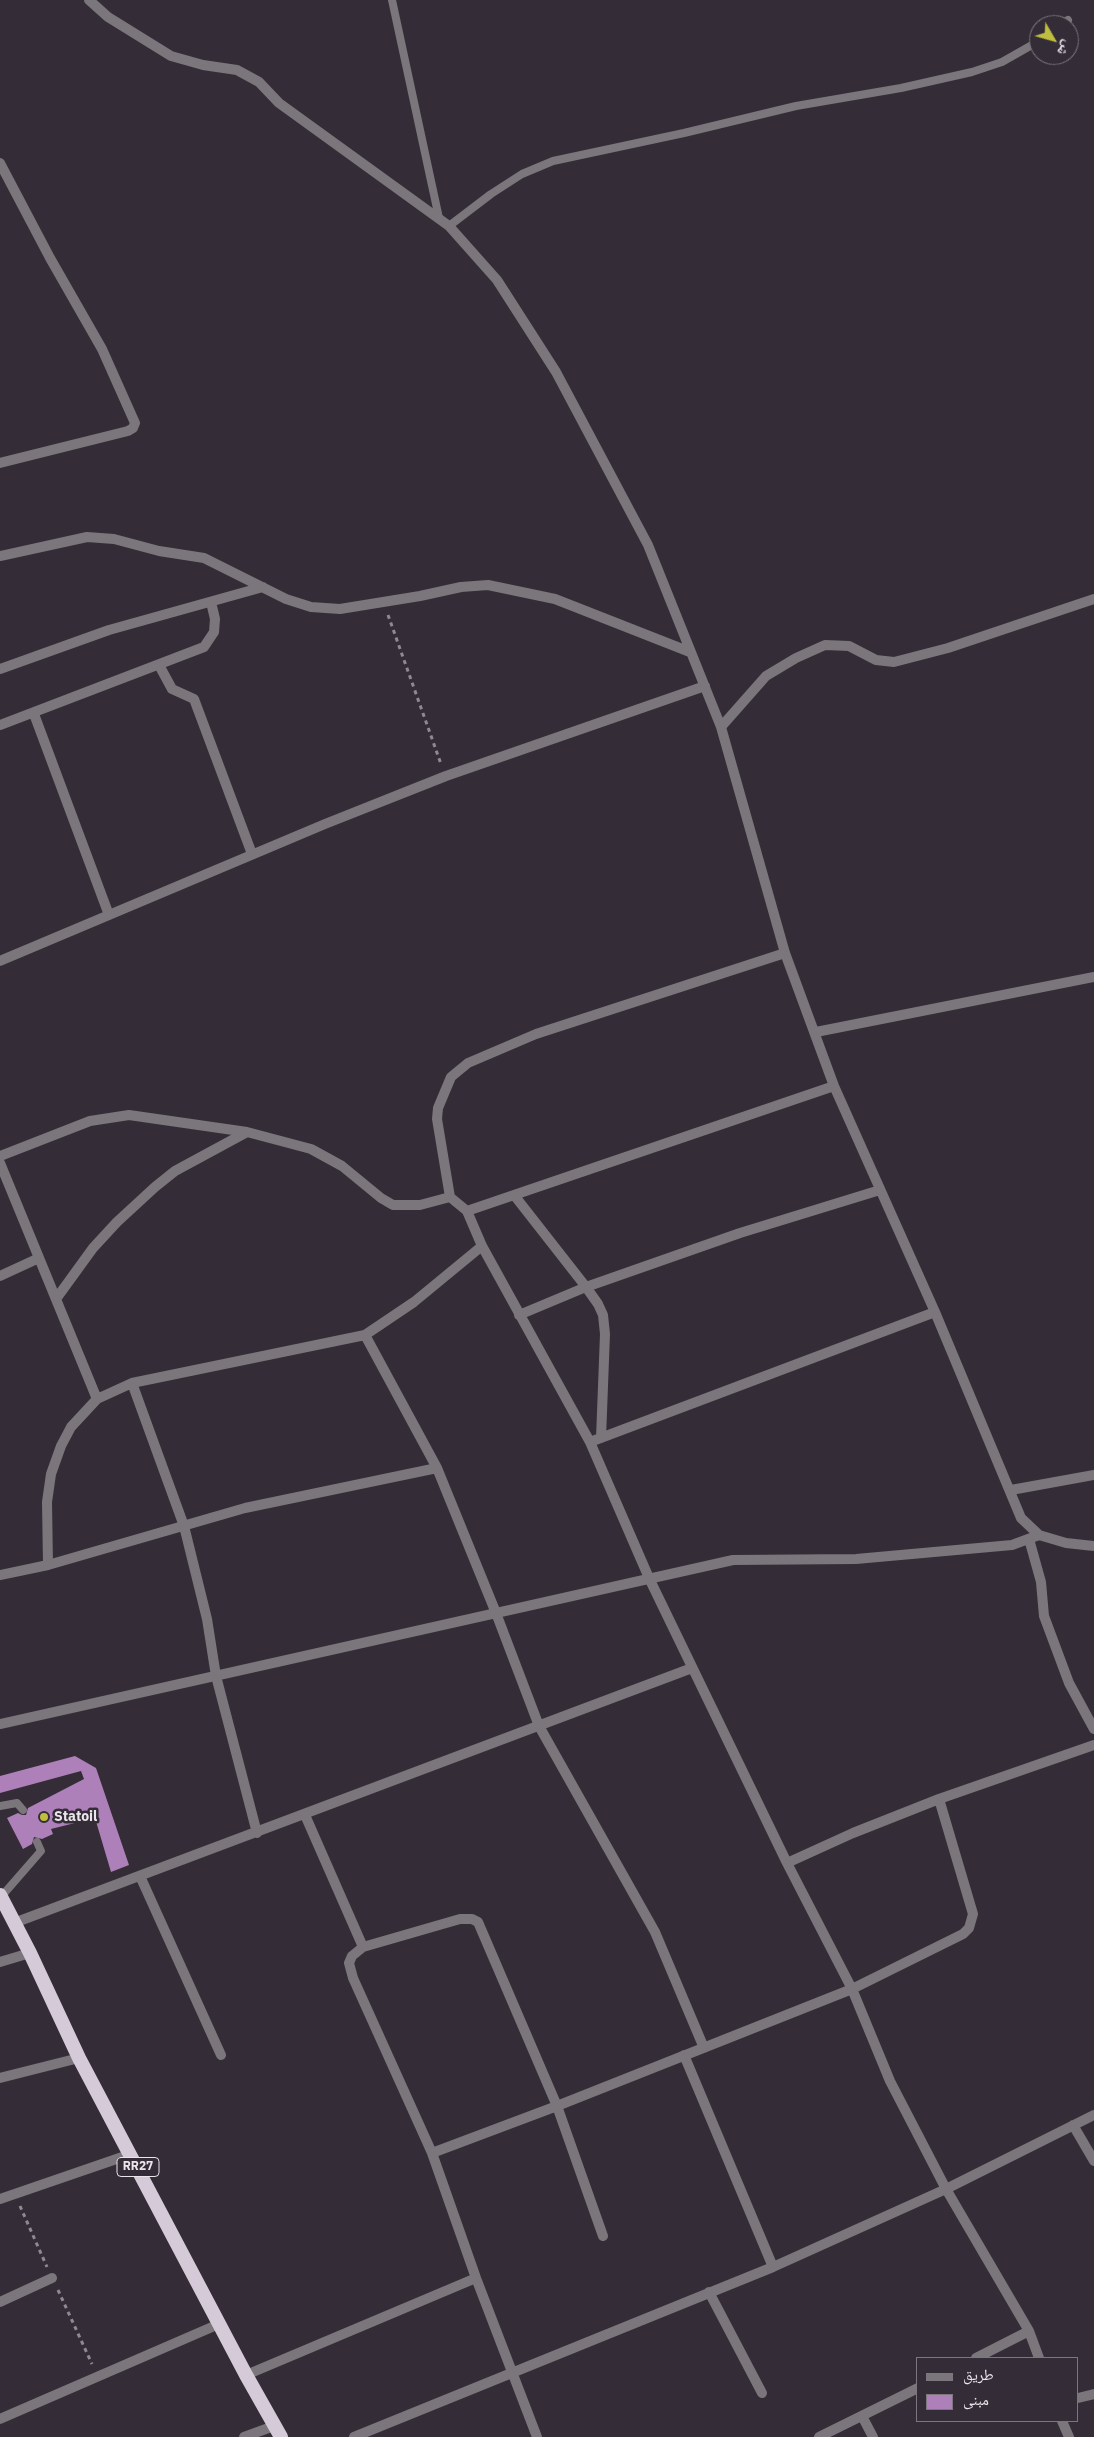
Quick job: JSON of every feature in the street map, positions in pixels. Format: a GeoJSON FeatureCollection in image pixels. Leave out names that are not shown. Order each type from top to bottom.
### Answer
{"type":"FeatureCollection","features":[{"type":"Feature","properties":{"kind":"highway","name":"RR27"},"geometry":{"type":"LineString","coordinates":[[0,1896],[30,1953],[79,2058],[278,2432]]}},
{"type":"Feature","properties":{"kind":"street"},"geometry":{"type":"LineString","coordinates":[[89,0],[108,17],[171,56],[203,65],[237,70],[260,82],[279,103],[450,226],[497,280],[556,372],[648,545],[705,686],[721,727],[785,953],[816,1032],[834,1086],[935,1312],[1021,1518],[1034,1537],[1044,1616],[1069,1683],[1094,1730]]}},
{"type":"Feature","properties":{"kind":"street"},"geometry":{"type":"LineString","coordinates":[[0,163],[50,258],[102,349],[135,423],[133,428],[128,431],[0,463]]}},
{"type":"Feature","properties":{"kind":"street"},"geometry":{"type":"LineString","coordinates":[[0,556],[86,537],[114,539],[159,552],[204,558],[286,599],[311,607],[340,609],[461,587],[488,586],[521,590],[573,605],[690,652]]}},
{"type":"Feature","properties":{"kind":"street"},"geometry":{"type":"LineString","coordinates":[[0,668],[109,630],[263,587]]}},
{"type":"Feature","properties":{"kind":"street"},"geometry":{"type":"LineString","coordinates":[[721,727],[766,676],[796,658],[825,645],[849,646],[876,660],[894,662],[948,648],[1094,599]]}},
{"type":"Feature","properties":{"kind":"street"},"geometry":{"type":"LineString","coordinates":[[0,725],[34,714],[200,649],[211,639],[215,619],[211,602]]}},
{"type":"Feature","properties":{"kind":"street"},"geometry":{"type":"LineString","coordinates":[[159,665],[172,689],[194,699],[252,854]]}},
{"type":"Feature","properties":{"kind":"street"},"geometry":{"type":"LineString","coordinates":[[0,961],[252,854],[446,776],[705,686]]}},
{"type":"Feature","properties":{"kind":"street"},"geometry":{"type":"LineString","coordinates":[[34,714],[109,915]]}},
{"type":"Feature","properties":{"kind":"street"},"geometry":{"type":"LineString","coordinates":[[785,953],[536,1034],[468,1063],[451,1077],[438,1108],[437,1119],[450,1197],[467,1211],[482,1246],[519,1316],[590,1442],[649,1578],[692,1668],[787,1863],[852,1989],[890,2081],[946,2189],[1029,2331],[1039,2357]]}},
{"type":"Feature","properties":{"kind":"street"},"geometry":{"type":"LineString","coordinates":[[816,1032],[1094,977]]}},
{"type":"Feature","properties":{"kind":"street"},"geometry":{"type":"LineString","coordinates":[[467,1211],[834,1086]]}},
{"type":"Feature","properties":{"kind":"street"},"geometry":{"type":"LineString","coordinates":[[0,1156],[90,1121],[129,1115],[248,1132],[311,1149],[342,1166],[381,1198],[394,1205],[420,1205],[450,1197]]}},
{"type":"Feature","properties":{"kind":"street"},"geometry":{"type":"LineString","coordinates":[[56,1299],[93,1248],[117,1222],[155,1187],[175,1171],[248,1132]]}},
{"type":"Feature","properties":{"kind":"street"},"geometry":{"type":"LineString","coordinates":[[0,1163],[97,1399]]}},
{"type":"Feature","properties":{"kind":"street"},"geometry":{"type":"LineString","coordinates":[[519,1316],[586,1287],[740,1233],[880,1190]]}},
{"type":"Feature","properties":{"kind":"street"},"geometry":{"type":"LineString","coordinates":[[514,1195],[598,1304],[605,1324],[601,1438]]}},
{"type":"Feature","properties":{"kind":"street"},"geometry":{"type":"LineString","coordinates":[[48,1565],[47,1502],[51,1474],[71,1427],[97,1399],[132,1383],[364,1335],[414,1302],[482,1246]]}},
{"type":"Feature","properties":{"kind":"street"},"geometry":{"type":"LineString","coordinates":[[0,1276],[39,1258]]}},
{"type":"Feature","properties":{"kind":"street"},"geometry":{"type":"LineString","coordinates":[[590,1442],[935,1312]]}},
{"type":"Feature","properties":{"kind":"street"},"geometry":{"type":"LineString","coordinates":[[364,1335],[437,1468],[496,1613],[539,1726],[654,1932],[704,2048]]}},
{"type":"Feature","properties":{"kind":"street"},"geometry":{"type":"LineString","coordinates":[[132,1383],[184,1526],[207,1619],[216,1676],[257,1833]]}},
{"type":"Feature","properties":{"kind":"street"},"geometry":{"type":"LineString","coordinates":[[0,1575],[48,1565],[245,1508],[437,1468]]}},
{"type":"Feature","properties":{"kind":"street"},"geometry":{"type":"LineString","coordinates":[[1010,1490],[1094,1475]]}},
{"type":"Feature","properties":{"kind":"street"},"geometry":{"type":"LineString","coordinates":[[0,1724],[734,1560],[856,1559],[1012,1545],[1034,1537],[1094,1546]]}},
{"type":"Feature","properties":{"kind":"street"},"geometry":{"type":"LineString","coordinates":[[14,1923],[692,1668]]}},
{"type":"Feature","properties":{"kind":"street"},"geometry":{"type":"LineString","coordinates":[[787,1863],[854,1833],[939,1799],[1094,1745]]}},
{"type":"Feature","properties":{"kind":"street"},"geometry":{"type":"LineString","coordinates":[[432,2152],[557,2106],[852,1989],[912,1958],[958,1938],[970,1928],[973,1914],[939,1799]]}},
{"type":"Feature","properties":{"kind":"street"},"geometry":{"type":"LineString","coordinates":[[305,1815],[364,1947]]}},
{"type":"Feature","properties":{"kind":"street"},"geometry":{"type":"LineString","coordinates":[[140,1876],[221,2055]]}},
{"type":"Feature","properties":{"kind":"street"},"geometry":{"type":"LineString","coordinates":[[537,2437],[476,2278],[432,2152],[353,1978],[350,1959],[364,1947],[460,1919],[472,1919],[478,1922],[557,2106],[603,2236]]}},
{"type":"Feature","properties":{"kind":"street"},"geometry":{"type":"LineString","coordinates":[[0,1962],[30,1953]]}},
{"type":"Feature","properties":{"kind":"street"},"geometry":{"type":"LineString","coordinates":[[684,2055],[773,2267]]}},
{"type":"Feature","properties":{"kind":"street"},"geometry":{"type":"LineString","coordinates":[[0,2078],[79,2058]]}},
{"type":"Feature","properties":{"kind":"street"},"geometry":{"type":"LineString","coordinates":[[354,2437],[773,2267],[946,2189],[1094,2115]]}},
{"type":"Feature","properties":{"kind":"street"},"geometry":{"type":"LineString","coordinates":[[1073,2125],[1094,2161]]}},
{"type":"Feature","properties":{"kind":"street"},"geometry":{"type":"LineString","coordinates":[[0,2199],[131,2154]]}},
{"type":"Feature","properties":{"kind":"street"},"geometry":{"type":"LineString","coordinates":[[0,2302],[52,2278]]}},
{"type":"Feature","properties":{"kind":"street"},"geometry":{"type":"LineString","coordinates":[[246,2375],[476,2278]]}},
{"type":"Feature","properties":{"kind":"street"},"geometry":{"type":"LineString","coordinates":[[709,2292],[762,2393]]}},
{"type":"Feature","properties":{"kind":"street"},"geometry":{"type":"LineString","coordinates":[[0,2419],[219,2324]]}},
{"type":"Feature","properties":{"kind":"street"},"geometry":{"type":"LineString","coordinates":[[978,2357],[1029,2331]]}},
{"type":"Feature","properties":{"kind":"street"},"geometry":{"type":"LineString","coordinates":[[819,2437],[916,2389]]}},
{"type":"Feature","properties":{"kind":"street"},"geometry":{"type":"LineString","coordinates":[[1079,2398],[1094,2394]]}},
{"type":"Feature","properties":{"kind":"street"},"geometry":{"type":"LineString","coordinates":[[862,2416],[873,2437]]}},
{"type":"Feature","properties":{"kind":"street"},"geometry":{"type":"LineString","coordinates":[[1062,2422],[1069,2437]]}},
{"type":"Feature","properties":{"kind":"street"},"geometry":{"type":"LineString","coordinates":[[244,2437],[278,2432]]}},
{"type":"Feature","properties":{"kind":"lane"},"geometry":{"type":"LineString","coordinates":[[392,0],[439,218]]}},
{"type":"Feature","properties":{"kind":"lane"},"geometry":{"type":"LineString","coordinates":[[450,226],[491,194],[522,174],[553,161],[684,133],[796,106],[901,88],[972,72],[1002,62],[1029,47]]}},
{"type":"Feature","properties":{"kind":"lane"},"geometry":{"type":"LineString","coordinates":[[0,1806],[18,1803],[23,1810]]}},
{"type":"Feature","properties":{"kind":"lane"},"geometry":{"type":"LineString","coordinates":[[0,1896],[41,1851],[37,1842]]}},
{"type":"Feature","properties":{"kind":"path"},"geometry":{"type":"LineString","coordinates":[[384,602],[446,776]]}},
{"type":"Feature","properties":{"kind":"building"},"geometry":{"type":"Polygon","coordinates":[[[75,1756],[96,1768],[129,1865],[111,1872],[95,1818],[51,1829],[53,1834],[42,1839],[34,1837],[32,1844],[23,1849],[7,1818],[18,1813],[26,1815],[28,1808],[84,1779],[81,1771],[0,1793],[0,1776],[75,1756]]]}},
{"type":"Feature","properties":{"kind":"place","name":"Statoil"},"geometry":{"type":"Point","coordinates":[44,1817]}}]}
